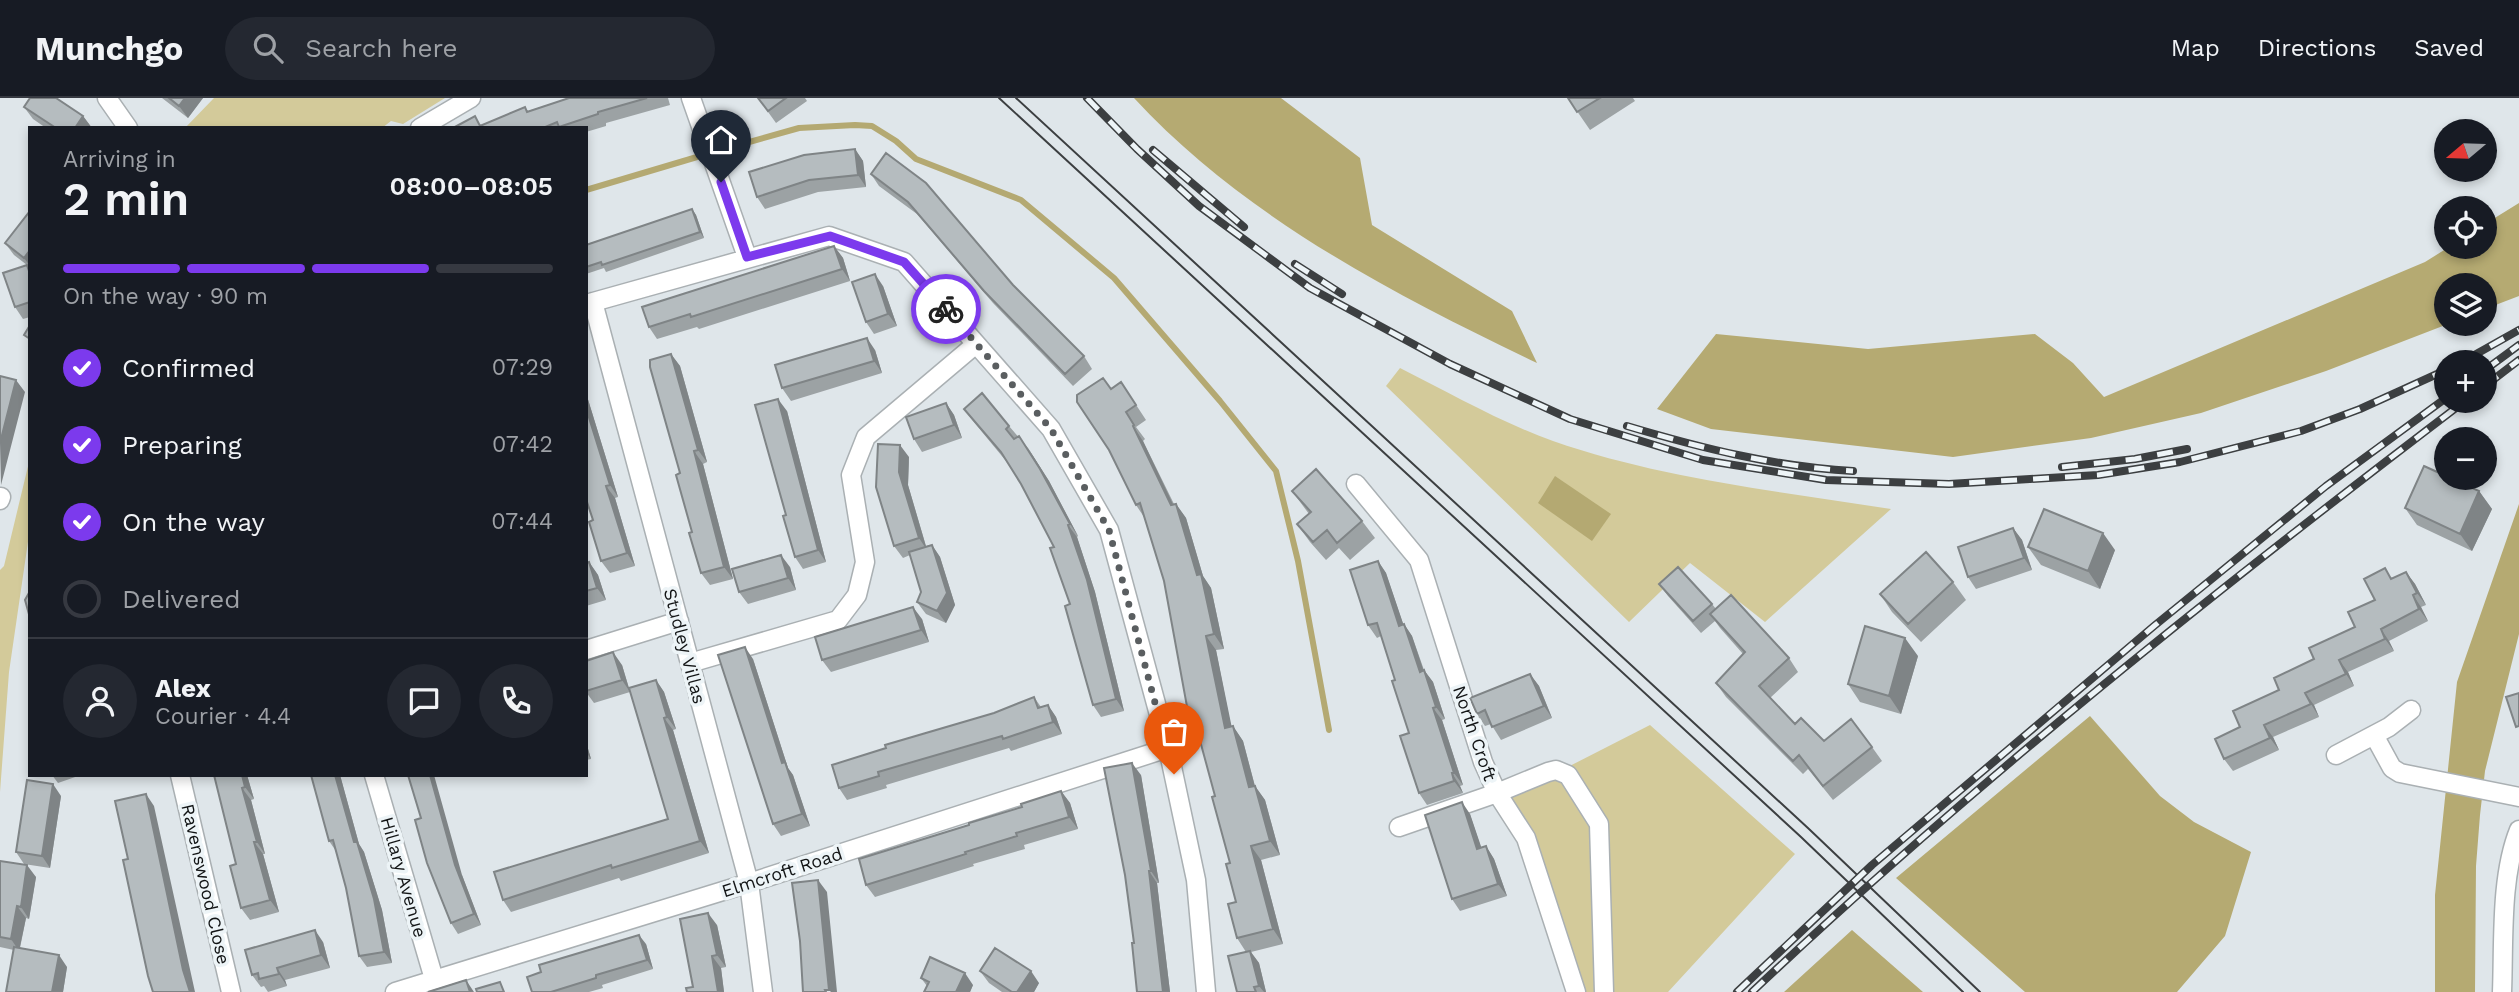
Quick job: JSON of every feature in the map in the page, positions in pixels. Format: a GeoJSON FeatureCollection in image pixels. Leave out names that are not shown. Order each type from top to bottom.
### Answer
{"type":"FeatureCollection","features":[{"type":"Feature","properties":{"kind":"street"},"geometry":{"type":"LineString","coordinates":[[107,98],[127,126]]}},
{"type":"Feature","properties":{"kind":"street"},"geometry":{"type":"LineString","coordinates":[[423,126],[471,98]]}},
{"type":"Feature","properties":{"kind":"street"},"geometry":{"type":"LineString","coordinates":[[691,98],[747,257]]}},
{"type":"Feature","properties":{"kind":"street"},"geometry":{"type":"LineString","coordinates":[[590,303],[830,236],[904,262],[1051,429],[1109,530],[1168,748],[1196,880],[1206,992]]}},
{"type":"Feature","properties":{"kind":"street","name":"Studley Villas"},"geometry":{"type":"LineString","coordinates":[[590,303],[749,883],[763,992]]}},
{"type":"Feature","properties":{"kind":"street"},"geometry":{"type":"LineString","coordinates":[[690,663],[838,620],[857,595],[864,562],[851,475],[866,437],[976,344]]}},
{"type":"Feature","properties":{"kind":"street","name":"North Croft"},"geometry":{"type":"LineString","coordinates":[[1356,484],[1419,560],[1483,762],[1497,793],[1526,838],[1576,992]]}},
{"type":"Feature","properties":{"kind":"street","name":"Studley Villas"},"geometry":{"type":"LineString","coordinates":[[588,649],[679,621]]}},
{"type":"Feature","properties":{"kind":"street"},"geometry":{"type":"LineString","coordinates":[[2336,755],[2389,727],[2411,710]]}},
{"type":"Feature","properties":{"kind":"street"},"geometry":{"type":"LineString","coordinates":[[2374,735],[2392,768],[2400,773],[2519,797]]}},
{"type":"Feature","properties":{"kind":"street","name":"Elmcroft Road"},"geometry":{"type":"LineString","coordinates":[[395,992],[749,883],[1168,748]]}},
{"type":"Feature","properties":{"kind":"street"},"geometry":{"type":"LineString","coordinates":[[1399,827],[1549,772],[1563,771],[1568,775],[1594,815],[1600,834],[1604,992]]}},
{"type":"Feature","properties":{"kind":"street","name":"Ravenswood Close"},"geometry":{"type":"LineString","coordinates":[[180,777],[231,992]]}},
{"type":"Feature","properties":{"kind":"street","name":"Hillary Avenue"},"geometry":{"type":"LineString","coordinates":[[375,777],[434,979]]}},
{"type":"Feature","properties":{"kind":"street"},"geometry":{"type":"LineString","coordinates":[[2502,992],[2508,882],[2511,856],[2519,830]]}},
{"type":"Feature","properties":{"kind":"shaded area"},"geometry":{"type":"Polygon","coordinates":[[[214,98],[445,98],[403,124],[391,121],[385,126],[187,126],[214,98]]]}},
{"type":"Feature","properties":{"kind":"shaded area"},"geometry":{"type":"Polygon","coordinates":[[[1134,98],[1281,98],[1360,158],[1372,225],[1512,311],[1537,363],[1375,280],[1272,216],[1223,180],[1177,141],[1134,98]]]}},
{"type":"Feature","properties":{"kind":"shaded area"},"geometry":{"type":"Polygon","coordinates":[[[2519,203],[2519,296],[2497,304],[2497,273],[2434,273],[2434,329],[2326,371],[2201,413],[2091,438],[1953,457],[1711,429],[1657,409],[1716,334],[1868,349],[2035,334],[2073,363],[2104,397],[2434,256],[2434,259],[2497,259],[2497,217],[2519,203]]]}},
{"type":"Feature","properties":{"kind":"shaded area"},"geometry":{"type":"Polygon","coordinates":[[[1400,368],[1514,425],[1594,454],[1720,482],[1891,509],[1765,622],[1690,563],[1629,622],[1386,386],[1400,368]]]}},
{"type":"Feature","properties":{"kind":"shaded area"},"geometry":{"type":"Polygon","coordinates":[[[28,466],[28,542],[9,672],[0,792],[0,570],[4,566],[28,466]]]}},
{"type":"Feature","properties":{"kind":"shaded area"},"geometry":{"type":"Polygon","coordinates":[[[1555,476],[1611,514],[1592,541],[1538,503],[1555,476]]]}},
{"type":"Feature","properties":{"kind":"shaded area"},"geometry":{"type":"Polygon","coordinates":[[[2519,504],[2519,634],[2485,771],[2476,866],[2475,992],[2435,992],[2435,895],[2457,682],[2519,504]]]}},
{"type":"Feature","properties":{"kind":"shaded area"},"geometry":{"type":"Polygon","coordinates":[[[2090,716],[2160,796],[2194,822],[2251,852],[2225,936],[2177,992],[2025,992],[1896,878],[2090,716]]]}},
{"type":"Feature","properties":{"kind":"shaded area"},"geometry":{"type":"Polygon","coordinates":[[[1650,725],[1795,854],[1668,992],[1582,992],[1509,797],[1650,725]]]}},
{"type":"Feature","properties":{"kind":"shaded area"},"geometry":{"type":"Polygon","coordinates":[[[1852,930],[1923,992],[1784,992],[1852,930]]]}},
{"type":"Feature","properties":{"kind":"building"},"geometry":{"type":"Polygon","coordinates":[[[30,98],[56,98],[83,116],[76,126],[53,126],[24,107],[30,98]]]}},
{"type":"Feature","properties":{"kind":"building"},"geometry":{"type":"Polygon","coordinates":[[[169,98],[185,98],[179,106],[169,98]]]}},
{"type":"Feature","properties":{"kind":"building"},"geometry":{"type":"Polygon","coordinates":[[[569,98],[647,98],[562,126],[559,126],[557,122],[548,126],[480,126],[525,107],[527,112],[569,98]]]}},
{"type":"Feature","properties":{"kind":"building"},"geometry":{"type":"Polygon","coordinates":[[[758,98],[786,98],[768,111],[758,98]]]}},
{"type":"Feature","properties":{"kind":"building"},"geometry":{"type":"Polygon","coordinates":[[[1568,98],[1600,98],[1577,112],[1568,98]]]}},
{"type":"Feature","properties":{"kind":"building"},"geometry":{"type":"Polygon","coordinates":[[[475,116],[480,126],[457,126],[475,116]]]}},
{"type":"Feature","properties":{"kind":"building"},"geometry":{"type":"Polygon","coordinates":[[[855,149],[858,175],[809,180],[757,197],[749,172],[804,155],[855,149]]]}},
{"type":"Feature","properties":{"kind":"building"},"geometry":{"type":"Polygon","coordinates":[[[886,153],[926,183],[1013,285],[1084,356],[1065,374],[984,291],[908,202],[871,174],[886,153]]]}},
{"type":"Feature","properties":{"kind":"building"},"geometry":{"type":"Polygon","coordinates":[[[692,209],[700,232],[602,265],[601,262],[588,266],[588,244],[692,209]]]}},
{"type":"Feature","properties":{"kind":"building"},"geometry":{"type":"Polygon","coordinates":[[[28,214],[28,253],[24,258],[5,243],[28,214]]]}},
{"type":"Feature","properties":{"kind":"building"},"geometry":{"type":"Polygon","coordinates":[[[834,246],[842,269],[691,317],[690,314],[649,327],[642,307],[834,246]]]}},
{"type":"Feature","properties":{"kind":"building"},"geometry":{"type":"Polygon","coordinates":[[[27,265],[28,303],[15,307],[3,273],[27,265]]]}},
{"type":"Feature","properties":{"kind":"building"},"geometry":{"type":"Polygon","coordinates":[[[875,274],[888,314],[866,322],[852,282],[875,274]]]}},
{"type":"Feature","properties":{"kind":"building"},"geometry":{"type":"Polygon","coordinates":[[[867,338],[874,361],[782,388],[775,365],[867,338]]]}},
{"type":"Feature","properties":{"kind":"building"},"geometry":{"type":"Polygon","coordinates":[[[671,354],[698,450],[694,451],[724,567],[701,573],[676,475],[680,473],[650,367],[650,360],[671,354]]]}},
{"type":"Feature","properties":{"kind":"building"},"geometry":{"type":"Polygon","coordinates":[[[0,376],[16,380],[0,443],[0,376]]]}},
{"type":"Feature","properties":{"kind":"building"},"geometry":{"type":"Polygon","coordinates":[[[1103,378],[1111,389],[1121,382],[1136,405],[1126,412],[1171,505],[1176,504],[1197,575],[1201,574],[1214,634],[1206,636],[1225,728],[1233,726],[1249,787],[1255,786],[1270,841],[1251,846],[1273,929],[1237,938],[1228,904],[1236,902],[1226,864],[1230,863],[1192,711],[1188,712],[1164,581],[1140,503],[1136,505],[1109,450],[1077,402],[1077,395],[1103,378]]]}},
{"type":"Feature","properties":{"kind":"building"},"geometry":{"type":"Polygon","coordinates":[[[982,393],[1009,426],[1006,429],[1014,439],[1019,436],[1070,524],[1068,525],[1087,580],[1116,699],[1093,705],[1065,606],[1070,604],[1050,548],[1054,547],[1001,452],[964,409],[982,393]]]}},
{"type":"Feature","properties":{"kind":"building"},"geometry":{"type":"Polygon","coordinates":[[[778,399],[818,550],[795,557],[755,405],[778,399]]]}},
{"type":"Feature","properties":{"kind":"building"},"geometry":{"type":"Polygon","coordinates":[[[946,403],[954,425],[914,439],[906,417],[946,403]]]}},
{"type":"Feature","properties":{"kind":"building"},"geometry":{"type":"Polygon","coordinates":[[[588,414],[627,553],[601,561],[589,522],[593,520],[588,505],[588,414]]]}},
{"type":"Feature","properties":{"kind":"building"},"geometry":{"type":"Polygon","coordinates":[[[878,444],[900,445],[899,472],[919,538],[894,546],[876,487],[878,444]]]}},
{"type":"Feature","properties":{"kind":"building"},"geometry":{"type":"Polygon","coordinates":[[[2424,466],[2434,471],[2434,490],[2479,491],[2460,534],[2405,508],[2424,466]]]}},
{"type":"Feature","properties":{"kind":"building"},"geometry":{"type":"Polygon","coordinates":[[[1316,469],[1362,521],[1337,543],[1327,530],[1313,542],[1297,524],[1311,512],[1292,491],[1316,469]]]}},
{"type":"Feature","properties":{"kind":"building"},"geometry":{"type":"Polygon","coordinates":[[[2044,509],[2103,533],[2088,571],[2028,547],[2044,509]]]}},
{"type":"Feature","properties":{"kind":"building"},"geometry":{"type":"Polygon","coordinates":[[[2013,528],[2024,558],[1968,577],[1958,547],[2013,528]]]}},
{"type":"Feature","properties":{"kind":"building"},"geometry":{"type":"Polygon","coordinates":[[[932,545],[947,593],[937,611],[917,602],[921,592],[909,552],[932,545]]]}},
{"type":"Feature","properties":{"kind":"building"},"geometry":{"type":"Polygon","coordinates":[[[1926,552],[1953,582],[1908,624],[1880,594],[1926,552]]]}},
{"type":"Feature","properties":{"kind":"building"},"geometry":{"type":"Polygon","coordinates":[[[781,555],[788,578],[739,592],[732,569],[781,555]]]}},
{"type":"Feature","properties":{"kind":"building"},"geometry":{"type":"Polygon","coordinates":[[[1378,561],[1399,626],[1404,624],[1420,672],[1424,670],[1454,773],[1454,781],[1419,793],[1400,736],[1409,733],[1392,681],[1395,680],[1377,623],[1368,625],[1350,570],[1378,561]]]}},
{"type":"Feature","properties":{"kind":"building"},"geometry":{"type":"Polygon","coordinates":[[[588,562],[597,588],[588,590],[588,562]]]}},
{"type":"Feature","properties":{"kind":"building"},"geometry":{"type":"Polygon","coordinates":[[[1678,567],[1712,604],[1693,621],[1659,584],[1678,567]]]}},
{"type":"Feature","properties":{"kind":"building"},"geometry":{"type":"Polygon","coordinates":[[[2385,568],[2391,579],[2406,572],[2417,593],[2413,595],[2419,609],[2381,629],[2385,639],[2339,660],[2346,674],[2305,693],[2311,704],[2264,725],[2270,738],[2224,759],[2215,739],[2240,727],[2233,711],[2279,690],[2274,678],[2314,659],[2309,648],[2355,627],[2348,612],[2375,600],[2364,579],[2385,568]]]}},
{"type":"Feature","properties":{"kind":"building"},"geometry":{"type":"Polygon","coordinates":[[[1731,595],[1789,658],[1759,686],[1795,724],[1801,718],[1824,741],[1851,719],[1872,747],[1823,786],[1799,755],[1793,761],[1716,683],[1745,652],[1710,614],[1731,595]]]}},
{"type":"Feature","properties":{"kind":"building"},"geometry":{"type":"Polygon","coordinates":[[[913,607],[921,630],[822,660],[815,637],[913,607]]]}},
{"type":"Feature","properties":{"kind":"building"},"geometry":{"type":"Polygon","coordinates":[[[1865,626],[1905,638],[1889,696],[1848,684],[1865,626]]]}},
{"type":"Feature","properties":{"kind":"building"},"geometry":{"type":"Polygon","coordinates":[[[745,647],[782,763],[785,762],[802,814],[773,824],[718,655],[745,647]]]}},
{"type":"Feature","properties":{"kind":"building"},"geometry":{"type":"Polygon","coordinates":[[[613,652],[622,680],[588,690],[588,660],[613,652]]]}},
{"type":"Feature","properties":{"kind":"building"},"geometry":{"type":"Polygon","coordinates":[[[1530,674],[1544,706],[1492,727],[1485,710],[1477,714],[1470,698],[1530,674]]]}},
{"type":"Feature","properties":{"kind":"building"},"geometry":{"type":"Polygon","coordinates":[[[656,680],[667,717],[664,718],[700,841],[612,868],[611,865],[503,900],[494,872],[668,819],[629,688],[656,680]]]}},
{"type":"Feature","properties":{"kind":"building"},"geometry":{"type":"Polygon","coordinates":[[[2519,693],[2519,726],[2516,727],[2506,697],[2519,693]]]}},
{"type":"Feature","properties":{"kind":"building"},"geometry":{"type":"Polygon","coordinates":[[[1034,697],[1038,708],[1048,705],[1053,722],[1003,739],[1002,736],[878,772],[879,776],[839,788],[832,765],[886,748],[885,745],[994,713],[1034,697]]]}},
{"type":"Feature","properties":{"kind":"building"},"geometry":{"type":"Polygon","coordinates":[[[1132,763],[1151,871],[1163,992],[1137,992],[1125,875],[1104,768],[1132,763]]]}},
{"type":"Feature","properties":{"kind":"building"},"geometry":{"type":"Polygon","coordinates":[[[214,777],[242,777],[245,787],[242,788],[257,842],[254,842],[270,900],[241,908],[230,866],[236,864],[214,777]]]}},
{"type":"Feature","properties":{"kind":"building"},"geometry":{"type":"Polygon","coordinates":[[[312,777],[336,777],[374,899],[384,952],[359,956],[346,888],[333,840],[329,841],[312,777]]]}},
{"type":"Feature","properties":{"kind":"building"},"geometry":{"type":"Polygon","coordinates":[[[409,777],[431,777],[455,865],[474,914],[451,923],[427,863],[415,820],[421,818],[409,777]]]}},
{"type":"Feature","properties":{"kind":"building"},"geometry":{"type":"Polygon","coordinates":[[[27,780],[53,784],[42,856],[16,852],[27,780]]]}},
{"type":"Feature","properties":{"kind":"building"},"geometry":{"type":"Polygon","coordinates":[[[1061,791],[1069,817],[1016,833],[1017,836],[965,852],[966,854],[866,885],[859,859],[969,825],[1061,791]]]}},
{"type":"Feature","properties":{"kind":"building"},"geometry":{"type":"Polygon","coordinates":[[[146,794],[190,992],[153,992],[148,976],[123,860],[128,859],[115,801],[146,794]]]}},
{"type":"Feature","properties":{"kind":"building"},"geometry":{"type":"Polygon","coordinates":[[[1462,802],[1477,849],[1486,846],[1498,884],[1452,899],[1425,815],[1462,802]]]}},
{"type":"Feature","properties":{"kind":"building"},"geometry":{"type":"Polygon","coordinates":[[[0,861],[27,865],[21,907],[17,906],[11,939],[0,937],[0,861]]]}},
{"type":"Feature","properties":{"kind":"building"},"geometry":{"type":"Polygon","coordinates":[[[818,880],[829,990],[803,992],[800,941],[792,883],[818,880]]]}},
{"type":"Feature","properties":{"kind":"building"},"geometry":{"type":"Polygon","coordinates":[[[708,913],[717,955],[712,956],[718,992],[687,992],[686,988],[693,987],[680,919],[708,913]]]}},
{"type":"Feature","properties":{"kind":"building"},"geometry":{"type":"Polygon","coordinates":[[[315,930],[321,955],[277,968],[279,974],[259,979],[258,973],[252,975],[245,950],[315,930]]]}},
{"type":"Feature","properties":{"kind":"building"},"geometry":{"type":"Polygon","coordinates":[[[639,935],[647,960],[551,992],[532,992],[527,977],[541,972],[539,965],[639,935]]]}},
{"type":"Feature","properties":{"kind":"building"},"geometry":{"type":"Polygon","coordinates":[[[14,947],[59,955],[52,992],[6,992],[14,947]]]}},
{"type":"Feature","properties":{"kind":"building"},"geometry":{"type":"Polygon","coordinates":[[[995,948],[1031,971],[1017,992],[1012,992],[980,971],[995,948]]]}},
{"type":"Feature","properties":{"kind":"building"},"geometry":{"type":"Polygon","coordinates":[[[1250,951],[1259,986],[1254,987],[1256,992],[1237,992],[1228,956],[1250,951]]]}},
{"type":"Feature","properties":{"kind":"building"},"geometry":{"type":"Polygon","coordinates":[[[930,957],[965,973],[956,992],[924,992],[929,982],[921,978],[930,957]]]}},
{"type":"Feature","properties":{"kind":"building"},"geometry":{"type":"Polygon","coordinates":[[[466,980],[470,992],[428,992],[466,980]]]}},
{"type":"Feature","properties":{"kind":"building"},"geometry":{"type":"Polygon","coordinates":[[[500,982],[504,992],[477,992],[476,989],[500,982]]]}},
{"type":"Feature","properties":{"kind":"waterway"},"geometry":{"type":"LineString","coordinates":[[728,148],[799,128],[872,126],[896,141],[916,159],[1021,200],[1114,278],[1220,401],[1276,471],[1298,561],[1329,730]]}},
{"type":"Feature","properties":{"kind":"waterway"},"geometry":{"type":"LineString","coordinates":[[588,189],[697,157]]}},
{"type":"Feature","properties":{"kind":"tram line"},"geometry":{"type":"LineString","coordinates":[[999,98],[1801,837],[1963,992]]}},
{"type":"Feature","properties":{"kind":"tram line"},"geometry":{"type":"LineString","coordinates":[[1016,98],[1809,829],[1980,992]]}},
{"type":"Feature","properties":{"kind":"railway"},"geometry":{"type":"LineString","coordinates":[[1087,98],[1199,206],[1310,288],[1450,364],[1570,419],[1703,460],[1826,480],[1949,484],[2098,475],[2180,462],[2301,431],[2360,409],[2434,375]]}},
{"type":"Feature","properties":{"kind":"railway"},"geometry":{"type":"LineString","coordinates":[[1153,150],[1244,227]]}},
{"type":"Feature","properties":{"kind":"railway"},"geometry":{"type":"LineString","coordinates":[[1295,264],[1342,294]]}},
{"type":"Feature","properties":{"kind":"railway"},"geometry":{"type":"LineString","coordinates":[[2483,350],[2519,330]]}},
{"type":"Feature","properties":{"kind":"railway"},"geometry":{"type":"LineString","coordinates":[[2497,361],[2519,345]]}},
{"type":"Feature","properties":{"kind":"railway"},"geometry":{"type":"LineString","coordinates":[[2497,377],[2519,360]]}},
{"type":"Feature","properties":{"kind":"railway"},"geometry":{"type":"LineString","coordinates":[[1737,992],[1872,865],[2154,626],[2326,486],[2434,407]]}},
{"type":"Feature","properties":{"kind":"railway"},"geometry":{"type":"LineString","coordinates":[[1752,992],[1837,913],[2101,687],[2281,542],[2449,413]]}},
{"type":"Feature","properties":{"kind":"railway"},"geometry":{"type":"LineString","coordinates":[[1627,426],[1739,455],[1853,471]]}},
{"type":"Feature","properties":{"kind":"railway"},"geometry":{"type":"LineString","coordinates":[[2062,467],[2135,459],[2187,449]]}},
{"type":"Feature","properties":{"kind":"way so far"},"geometry":{"type":"LineString","coordinates":[[946,309],[1051,429],[1109,530],[1174,774]]}},
{"type":"Feature","properties":{"kind":"route"},"geometry":{"type":"LineString","coordinates":[[721,182],[747,257],[830,236],[904,262],[946,309]]}}]}
